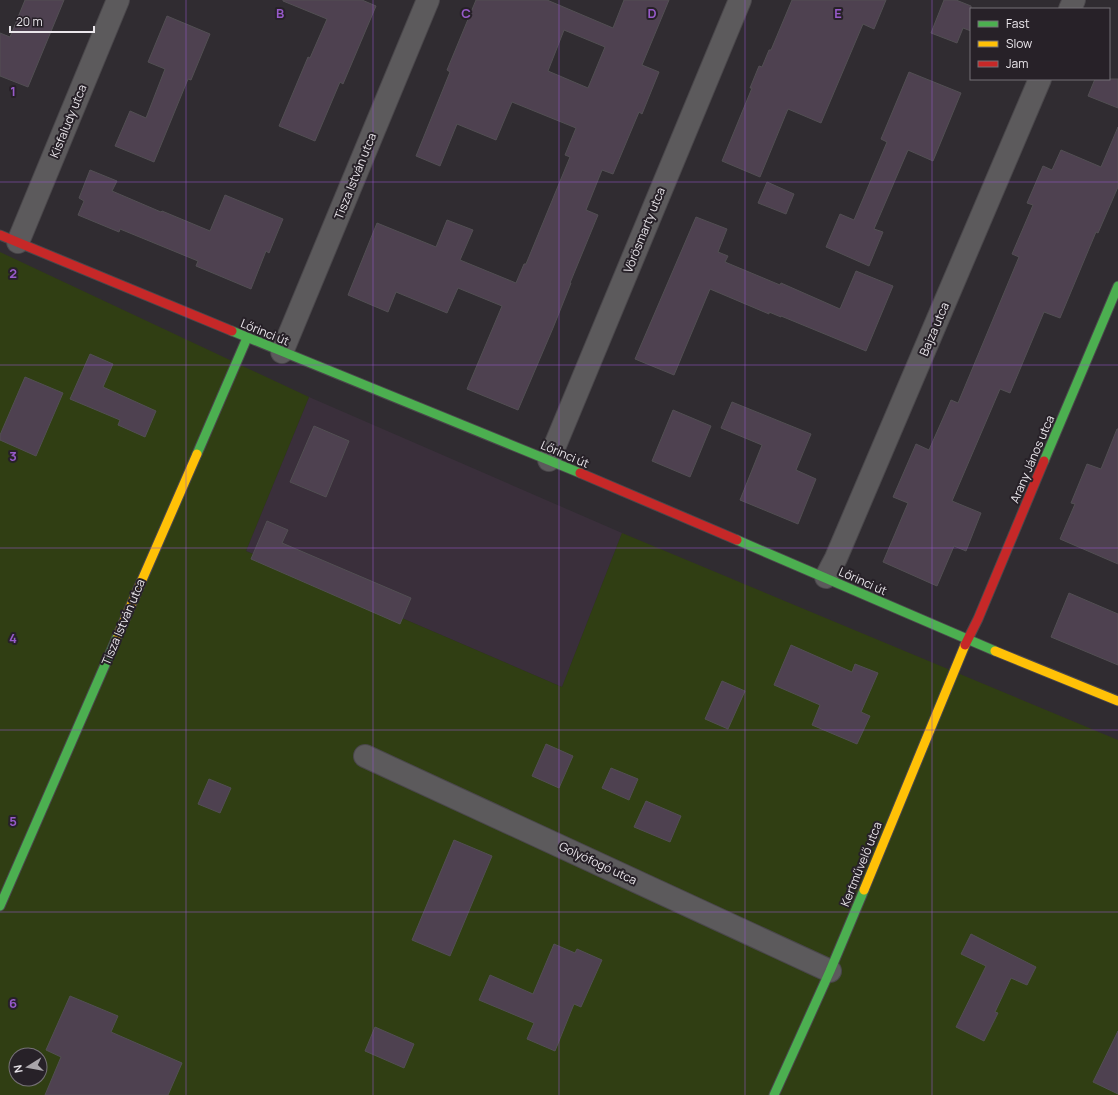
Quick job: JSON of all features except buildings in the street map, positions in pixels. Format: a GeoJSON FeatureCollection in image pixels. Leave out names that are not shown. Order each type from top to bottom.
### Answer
{"type":"FeatureCollection","features":[{"type":"Feature","properties":{"kind":"street","name":"Kisfaludy utca"},"geometry":{"type":"LineString","coordinates":[[9,238],[118,0]]}},
{"type":"Feature","properties":{"kind":"street","name":"Tisza István utca"},"geometry":{"type":"LineString","coordinates":[[282,352],[428,0]]}},
{"type":"Feature","properties":{"kind":"street","name":"Vörösmarty utca"},"geometry":{"type":"LineString","coordinates":[[549,460],[740,0]]}},
{"type":"Feature","properties":{"kind":"street","name":"Bajza utca"},"geometry":{"type":"LineString","coordinates":[[826,578],[836,558],[1040,80]]}},
{"type":"Feature","properties":{"kind":"street","name":"Lőrinci út"},"geometry":{"type":"LineString","coordinates":[[9,238],[247,338],[549,460],[967,640],[1118,701]]}},
{"type":"Feature","properties":{"kind":"street","name":"Arany János utca"},"geometry":{"type":"LineString","coordinates":[[967,640],[978,619],[1118,286]]}},
{"type":"Feature","properties":{"kind":"street","name":"Tisza István utca"},"geometry":{"type":"LineString","coordinates":[[0,906],[247,338]]}},
{"type":"Feature","properties":{"kind":"street","name":"Kertművelő utca"},"geometry":{"type":"LineString","coordinates":[[774,1095],[830,971],[967,640]]}},
{"type":"Feature","properties":{"kind":"street","name":"Golyófogó utca"},"geometry":{"type":"LineString","coordinates":[[365,756],[830,971]]}},
{"type":"Feature","properties":{"kind":"shaded area"},"geometry":{"type":"Polygon","coordinates":[[[309,397],[622,533],[562,687],[246,551],[309,397]]]}},
{"type":"Feature","properties":{"kind":"green space"},"geometry":{"type":"Polygon","coordinates":[[[0,252],[309,397],[246,551],[562,687],[622,533],[1118,740],[1118,1095],[0,1095],[0,252]]]}},
{"type":"Feature","properties":{"kind":"traffic: fast"},"geometry":{"type":"LineString","coordinates":[[1044,461],[1118,286]]}},
{"type":"Feature","properties":{"kind":"traffic: fast"},"geometry":{"type":"LineString","coordinates":[[232,331],[580,473]]}},
{"type":"Feature","properties":{"kind":"traffic: fast"},"geometry":{"type":"LineString","coordinates":[[197,454],[247,338]]}},
{"type":"Feature","properties":{"kind":"traffic: fast"},"geometry":{"type":"LineString","coordinates":[[737,540],[995,651]]}},
{"type":"Feature","properties":{"kind":"traffic: fast"},"geometry":{"type":"LineString","coordinates":[[0,906],[118,635]]}},
{"type":"Feature","properties":{"kind":"traffic: fast"},"geometry":{"type":"LineString","coordinates":[[774,1095],[830,971],[864,890]]}},
{"type":"Feature","properties":{"kind":"traffic: slow"},"geometry":{"type":"LineString","coordinates":[[118,635],[197,454]]}},
{"type":"Feature","properties":{"kind":"traffic: slow"},"geometry":{"type":"LineString","coordinates":[[864,890],[965,645]]}},
{"type":"Feature","properties":{"kind":"traffic: slow"},"geometry":{"type":"LineString","coordinates":[[995,651],[1118,701]]}},
{"type":"Feature","properties":{"kind":"traffic: jam"},"geometry":{"type":"LineString","coordinates":[[0,235],[232,331]]}},
{"type":"Feature","properties":{"kind":"traffic: jam"},"geometry":{"type":"LineString","coordinates":[[965,645],[978,619],[1044,461]]}},
{"type":"Feature","properties":{"kind":"traffic: jam"},"geometry":{"type":"LineString","coordinates":[[580,473],[737,540]]}}]}
